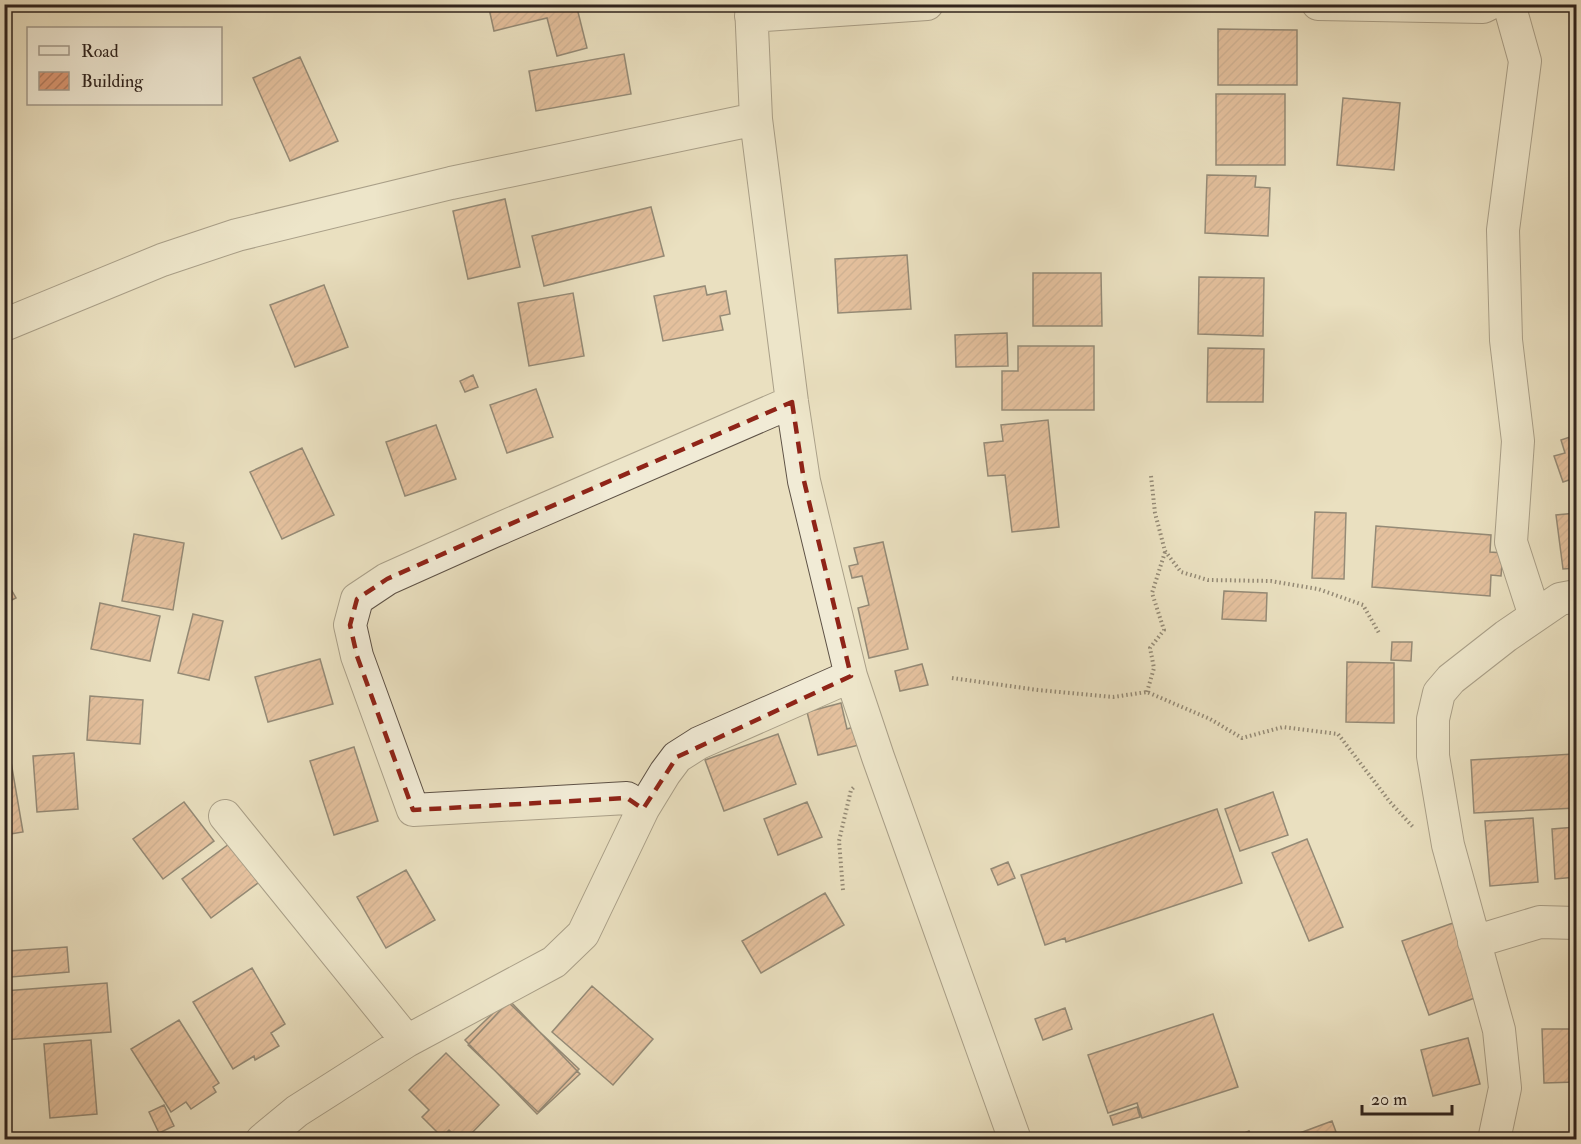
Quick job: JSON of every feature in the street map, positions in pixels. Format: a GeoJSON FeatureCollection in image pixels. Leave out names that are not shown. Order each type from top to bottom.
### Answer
{"type":"FeatureCollection","features":[{"type":"Feature","properties":{"kind":"street"},"geometry":{"type":"LineString","coordinates":[[927,4],[751,10],[756,119],[804,481],[850,676],[1015,1140]]}},
{"type":"Feature","properties":{"kind":"street"},"geometry":{"type":"LineString","coordinates":[[1318,4],[1483,7],[1489,4]]}},
{"type":"Feature","properties":{"kind":"street"},"geometry":{"type":"LineString","coordinates":[[1509,4],[1525,61],[1503,230],[1506,340],[1518,441],[1511,542],[1535,616]]}},
{"type":"Feature","properties":{"kind":"street"},"geometry":{"type":"LineString","coordinates":[[4,325],[162,260],[237,235],[451,183],[756,119]]}},
{"type":"Feature","properties":{"kind":"street"},"geometry":{"type":"LineString","coordinates":[[643,809],[627,798],[413,810],[357,656],[350,625],[357,599],[387,579],[792,402]]}},
{"type":"Feature","properties":{"kind":"street"},"geometry":{"type":"LineString","coordinates":[[1489,1135],[1505,1088],[1499,1030],[1448,846],[1432,756],[1433,719],[1439,693],[1450,680],[1535,616],[1560,600],[1576,596]]}},
{"type":"Feature","properties":{"kind":"street"},"geometry":{"type":"LineString","coordinates":[[262,1140],[297,1111],[407,1041],[554,962],[583,934],[643,809],[665,773],[678,757],[699,743],[850,676]]}},
{"type":"Feature","properties":{"kind":"street"},"geometry":{"type":"LineString","coordinates":[[225,816],[407,1041]]}},
{"type":"Feature","properties":{"kind":"street"},"geometry":{"type":"LineString","coordinates":[[1474,942],[1540,922],[1576,923]]}},
{"type":"Feature","properties":{"kind":"path"},"geometry":{"type":"LineString","coordinates":[[1151,477],[1155,513],[1166,551],[1181,572],[1208,580],[1270,581],[1318,589],[1363,604],[1379,633]]}},
{"type":"Feature","properties":{"kind":"path"},"geometry":{"type":"LineString","coordinates":[[1147,692],[1154,668],[1150,648],[1164,630],[1152,593],[1166,551]]}},
{"type":"Feature","properties":{"kind":"path"},"geometry":{"type":"LineString","coordinates":[[952,678],[1038,690],[1113,697],[1147,692],[1210,719],[1242,738],[1283,728],[1338,734],[1390,802],[1418,833],[1448,846]]}},
{"type":"Feature","properties":{"kind":"path"},"geometry":{"type":"LineString","coordinates":[[843,890],[838,841],[851,790],[878,757]]}},
{"type":"Feature","properties":{"kind":"highlighted area"},"geometry":{"type":"Polygon","coordinates":[[[792,402],[804,481],[851,676],[677,757],[643,809],[627,798],[413,810],[357,656],[350,625],[357,599],[387,579],[792,402]]]}},
{"type":"Feature","properties":{"kind":"building"},"geometry":{"type":"Polygon","coordinates":[[[488,4],[576,4],[587,48],[557,56],[547,18],[494,31],[488,4]]]}},
{"type":"Feature","properties":{"kind":"building"},"geometry":{"type":"Polygon","coordinates":[[[1218,29],[1297,30],[1297,85],[1218,85],[1218,29]]]}},
{"type":"Feature","properties":{"kind":"building"},"geometry":{"type":"Polygon","coordinates":[[[624,54],[631,94],[536,111],[529,71],[624,54]]]}},
{"type":"Feature","properties":{"kind":"building"},"geometry":{"type":"Polygon","coordinates":[[[300,57],[338,141],[290,161],[253,78],[300,57]]]}},
{"type":"Feature","properties":{"kind":"building"},"geometry":{"type":"Polygon","coordinates":[[[1216,94],[1285,94],[1285,165],[1216,165],[1216,94]]]}},
{"type":"Feature","properties":{"kind":"building"},"geometry":{"type":"Polygon","coordinates":[[[1343,98],[1400,103],[1394,170],[1337,165],[1343,98]]]}},
{"type":"Feature","properties":{"kind":"building"},"geometry":{"type":"Polygon","coordinates":[[[1207,175],[1256,176],[1255,187],[1270,188],[1268,236],[1205,233],[1207,175]]]}},
{"type":"Feature","properties":{"kind":"building"},"geometry":{"type":"Polygon","coordinates":[[[505,199],[520,267],[468,279],[453,211],[505,199]]]}},
{"type":"Feature","properties":{"kind":"building"},"geometry":{"type":"Polygon","coordinates":[[[651,207],[664,256],[544,286],[532,236],[651,207]]]}},
{"type":"Feature","properties":{"kind":"building"},"geometry":{"type":"Polygon","coordinates":[[[907,255],[911,309],[838,313],[835,259],[907,255]]]}},
{"type":"Feature","properties":{"kind":"building"},"geometry":{"type":"Polygon","coordinates":[[[1033,273],[1101,273],[1102,326],[1033,326],[1033,273]]]}},
{"type":"Feature","properties":{"kind":"building"},"geometry":{"type":"Polygon","coordinates":[[[1199,277],[1264,278],[1263,336],[1198,334],[1199,277]]]}},
{"type":"Feature","properties":{"kind":"building"},"geometry":{"type":"Polygon","coordinates":[[[324,285],[348,347],[295,367],[270,305],[324,285]]]}},
{"type":"Feature","properties":{"kind":"building"},"geometry":{"type":"Polygon","coordinates":[[[705,286],[707,295],[726,291],[730,314],[720,316],[723,330],[663,341],[654,296],[705,286]]]}},
{"type":"Feature","properties":{"kind":"building"},"geometry":{"type":"Polygon","coordinates":[[[573,293],[584,356],[529,366],[518,303],[573,293]]]}},
{"type":"Feature","properties":{"kind":"building"},"geometry":{"type":"Polygon","coordinates":[[[1007,333],[1008,366],[956,367],[955,335],[1007,333]]]}},
{"type":"Feature","properties":{"kind":"building"},"geometry":{"type":"Polygon","coordinates":[[[1018,346],[1094,346],[1094,410],[1002,410],[1002,371],[1018,371],[1018,346]]]}},
{"type":"Feature","properties":{"kind":"building"},"geometry":{"type":"Polygon","coordinates":[[[1208,348],[1264,349],[1263,402],[1207,402],[1208,348]]]}},
{"type":"Feature","properties":{"kind":"building"},"geometry":{"type":"Polygon","coordinates":[[[473,375],[478,387],[465,392],[460,381],[473,375]]]}},
{"type":"Feature","properties":{"kind":"building"},"geometry":{"type":"Polygon","coordinates":[[[536,389],[553,437],[507,453],[490,405],[536,389]]]}},
{"type":"Feature","properties":{"kind":"building"},"geometry":{"type":"Polygon","coordinates":[[[1048,420],[1059,527],[1012,532],[1005,475],[988,476],[984,443],[1003,441],[1001,425],[1048,420]]]}},
{"type":"Feature","properties":{"kind":"building"},"geometry":{"type":"Polygon","coordinates":[[[436,425],[456,479],[405,496],[386,442],[436,425]]]}},
{"type":"Feature","properties":{"kind":"building"},"geometry":{"type":"Polygon","coordinates":[[[1576,435],[1576,491],[1572,479],[1563,482],[1554,456],[1565,453],[1561,440],[1576,435]]]}},
{"type":"Feature","properties":{"kind":"building"},"geometry":{"type":"Polygon","coordinates":[[[302,448],[334,515],[282,539],[250,472],[302,448]]]}},
{"type":"Feature","properties":{"kind":"building"},"geometry":{"type":"Polygon","coordinates":[[[1315,512],[1346,513],[1344,579],[1312,578],[1315,512]]]}},
{"type":"Feature","properties":{"kind":"building"},"geometry":{"type":"Polygon","coordinates":[[[1576,513],[1576,568],[1563,569],[1556,515],[1576,513]]]}},
{"type":"Feature","properties":{"kind":"building"},"geometry":{"type":"Polygon","coordinates":[[[1376,526],[1491,535],[1490,552],[1503,553],[1501,576],[1491,575],[1490,596],[1372,587],[1376,526]]]}},
{"type":"Feature","properties":{"kind":"building"},"geometry":{"type":"Polygon","coordinates":[[[134,534],[184,543],[173,610],[122,601],[134,534]]]}},
{"type":"Feature","properties":{"kind":"building"},"geometry":{"type":"Polygon","coordinates":[[[883,542],[908,649],[869,658],[858,608],[869,605],[862,576],[852,578],[849,566],[858,564],[854,548],[883,542]]]}},
{"type":"Feature","properties":{"kind":"building"},"geometry":{"type":"Polygon","coordinates":[[[4,577],[16,598],[4,604],[4,577]]]}},
{"type":"Feature","properties":{"kind":"building"},"geometry":{"type":"Polygon","coordinates":[[[1224,591],[1267,593],[1266,621],[1222,619],[1224,591]]]}},
{"type":"Feature","properties":{"kind":"building"},"geometry":{"type":"Polygon","coordinates":[[[100,603],[160,616],[150,661],[91,649],[100,603]]]}},
{"type":"Feature","properties":{"kind":"building"},"geometry":{"type":"Polygon","coordinates":[[[193,614],[223,621],[209,680],[178,673],[193,614]]]}},
{"type":"Feature","properties":{"kind":"building"},"geometry":{"type":"Polygon","coordinates":[[[1392,642],[1412,642],[1411,661],[1391,660],[1392,642]]]}},
{"type":"Feature","properties":{"kind":"building"},"geometry":{"type":"Polygon","coordinates":[[[320,659],[333,704],[268,722],[255,677],[320,659]]]}},
{"type":"Feature","properties":{"kind":"building"},"geometry":{"type":"Polygon","coordinates":[[[1347,662],[1394,663],[1394,723],[1346,722],[1347,662]]]}},
{"type":"Feature","properties":{"kind":"building"},"geometry":{"type":"Polygon","coordinates":[[[922,664],[928,685],[900,691],[895,671],[922,664]]]}},
{"type":"Feature","properties":{"kind":"building"},"geometry":{"type":"Polygon","coordinates":[[[90,696],[143,700],[140,744],[87,740],[90,696]]]}},
{"type":"Feature","properties":{"kind":"building"},"geometry":{"type":"Polygon","coordinates":[[[841,703],[847,729],[854,727],[859,745],[818,755],[807,712],[841,703]]]}},
{"type":"Feature","properties":{"kind":"building"},"geometry":{"type":"Polygon","coordinates":[[[778,734],[796,784],[724,811],[705,760],[778,734]]]}},
{"type":"Feature","properties":{"kind":"building"},"geometry":{"type":"Polygon","coordinates":[[[354,747],[378,821],[334,835],[310,761],[354,747]]]}},
{"type":"Feature","properties":{"kind":"building"},"geometry":{"type":"Polygon","coordinates":[[[9,750],[23,832],[4,835],[4,751],[9,750]]]}},
{"type":"Feature","properties":{"kind":"building"},"geometry":{"type":"Polygon","coordinates":[[[74,753],[78,809],[37,812],[33,756],[74,753]]]}},
{"type":"Feature","properties":{"kind":"building"},"geometry":{"type":"Polygon","coordinates":[[[1573,754],[1576,808],[1474,813],[1471,760],[1573,754]]]}},
{"type":"Feature","properties":{"kind":"building"},"geometry":{"type":"Polygon","coordinates":[[[1273,792],[1288,835],[1240,851],[1225,809],[1273,792]]]}},
{"type":"Feature","properties":{"kind":"building"},"geometry":{"type":"Polygon","coordinates":[[[184,802],[214,841],[163,879],[133,839],[184,802]]]}},
{"type":"Feature","properties":{"kind":"building"},"geometry":{"type":"Polygon","coordinates":[[[807,802],[822,837],[778,855],[764,819],[807,802]]]}},
{"type":"Feature","properties":{"kind":"building"},"geometry":{"type":"Polygon","coordinates":[[[1217,809],[1242,883],[1066,942],[1065,938],[1045,945],[1021,875],[1217,809]]]}},
{"type":"Feature","properties":{"kind":"building"},"geometry":{"type":"Polygon","coordinates":[[[1533,818],[1538,882],[1490,886],[1485,821],[1533,818]]]}},
{"type":"Feature","properties":{"kind":"building"},"geometry":{"type":"Polygon","coordinates":[[[1576,827],[1576,877],[1555,879],[1552,829],[1576,827]]]}},
{"type":"Feature","properties":{"kind":"building"},"geometry":{"type":"Polygon","coordinates":[[[1307,839],[1343,927],[1309,941],[1272,853],[1307,839]]]}},
{"type":"Feature","properties":{"kind":"building"},"geometry":{"type":"Polygon","coordinates":[[[233,841],[262,880],[211,918],[182,879],[233,841]]]}},
{"type":"Feature","properties":{"kind":"building"},"geometry":{"type":"Polygon","coordinates":[[[1008,862],[1015,878],[998,885],[991,869],[1008,862]]]}},
{"type":"Feature","properties":{"kind":"building"},"geometry":{"type":"Polygon","coordinates":[[[406,870],[435,920],[386,948],[357,897],[406,870]]]}},
{"type":"Feature","properties":{"kind":"building"},"geometry":{"type":"Polygon","coordinates":[[[825,893],[844,925],[761,973],[742,941],[825,893]]]}},
{"type":"Feature","properties":{"kind":"building"},"geometry":{"type":"Polygon","coordinates":[[[1453,923],[1480,996],[1429,1015],[1402,941],[1453,923]]]}},
{"type":"Feature","properties":{"kind":"building"},"geometry":{"type":"Polygon","coordinates":[[[67,947],[69,972],[11,977],[9,951],[67,947]]]}},
{"type":"Feature","properties":{"kind":"building"},"geometry":{"type":"Polygon","coordinates":[[[252,968],[285,1024],[271,1033],[279,1046],[255,1060],[254,1056],[233,1069],[193,1002],[252,968]]]}},
{"type":"Feature","properties":{"kind":"building"},"geometry":{"type":"Polygon","coordinates":[[[107,983],[111,1032],[4,1040],[4,991],[107,983]]]}},
{"type":"Feature","properties":{"kind":"building"},"geometry":{"type":"Polygon","coordinates":[[[592,986],[653,1039],[613,1085],[552,1032],[592,986]]]}},
{"type":"Feature","properties":{"kind":"building"},"geometry":{"type":"Polygon","coordinates":[[[508,999],[580,1074],[537,1114],[465,1040],[508,999]]]}},
{"type":"Feature","properties":{"kind":"building"},"geometry":{"type":"Polygon","coordinates":[[[508,1002],[579,1069],[538,1112],[468,1045],[508,1002]]]}},
{"type":"Feature","properties":{"kind":"building"},"geometry":{"type":"Polygon","coordinates":[[[1065,1008],[1072,1029],[1043,1040],[1035,1019],[1065,1008]]]}},
{"type":"Feature","properties":{"kind":"building"},"geometry":{"type":"Polygon","coordinates":[[[1213,1014],[1238,1087],[1142,1118],[1137,1103],[1108,1113],[1088,1055],[1213,1014]]]}},
{"type":"Feature","properties":{"kind":"building"},"geometry":{"type":"Polygon","coordinates":[[[179,1020],[219,1083],[213,1087],[216,1092],[191,1109],[186,1102],[171,1112],[131,1049],[179,1020]]]}},
{"type":"Feature","properties":{"kind":"building"},"geometry":{"type":"Polygon","coordinates":[[[1542,1029],[1576,1029],[1576,1082],[1544,1083],[1542,1029]]]}},
{"type":"Feature","properties":{"kind":"building"},"geometry":{"type":"Polygon","coordinates":[[[1468,1038],[1480,1084],[1433,1096],[1421,1050],[1468,1038]]]}},
{"type":"Feature","properties":{"kind":"building"},"geometry":{"type":"Polygon","coordinates":[[[91,1040],[97,1114],[50,1118],[44,1044],[91,1040]]]}},
{"type":"Feature","properties":{"kind":"building"},"geometry":{"type":"Polygon","coordinates":[[[446,1053],[499,1105],[465,1140],[459,1140],[449,1130],[442,1137],[422,1117],[429,1110],[409,1090],[446,1053]]]}},
{"type":"Feature","properties":{"kind":"building"},"geometry":{"type":"Polygon","coordinates":[[[164,1105],[174,1126],[159,1133],[149,1112],[164,1105]]]}},
{"type":"Feature","properties":{"kind":"building"},"geometry":{"type":"Polygon","coordinates":[[[1137,1107],[1140,1117],[1113,1125],[1110,1116],[1137,1107]]]}},
{"type":"Feature","properties":{"kind":"building"},"geometry":{"type":"Polygon","coordinates":[[[1332,1121],[1339,1140],[1281,1140],[1332,1121]]]}},
{"type":"Feature","properties":{"kind":"building"},"geometry":{"type":"Polygon","coordinates":[[[1249,1131],[1253,1140],[1234,1140],[1233,1138],[1249,1131]]]}}]}
